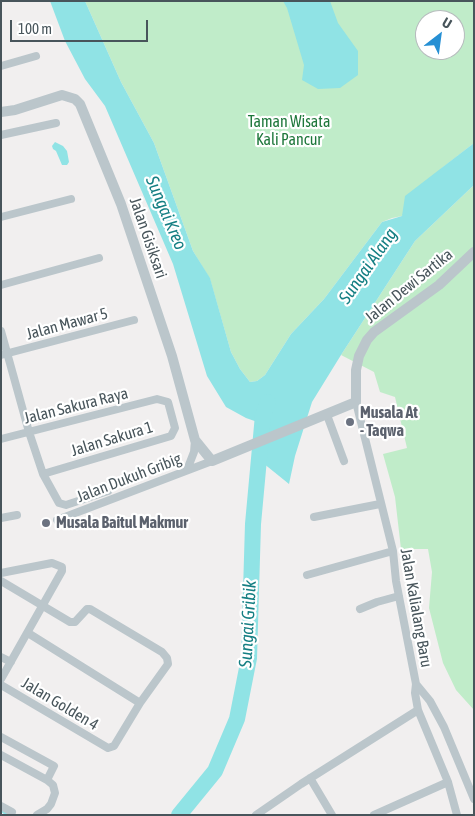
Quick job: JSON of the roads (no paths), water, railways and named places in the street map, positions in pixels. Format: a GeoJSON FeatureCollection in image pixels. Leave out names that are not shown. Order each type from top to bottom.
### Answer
{"type":"FeatureCollection","features":[{"type":"Feature","properties":{"kind":"street"},"geometry":{"type":"LineString","coordinates":[[1,66],[36,56]]}},
{"type":"Feature","properties":{"kind":"street","name":"Jalan Gisiksari"},"geometry":{"type":"LineString","coordinates":[[1,112],[14,110],[62,94],[75,99],[80,104],[121,204],[172,356],[195,440],[212,461]]}},
{"type":"Feature","properties":{"kind":"street"},"geometry":{"type":"LineString","coordinates":[[1,135],[56,123]]}},
{"type":"Feature","properties":{"kind":"street"},"geometry":{"type":"LineString","coordinates":[[1,217],[71,199]]}},
{"type":"Feature","properties":{"kind":"street","name":"Jalan Dewi Sartika"},"geometry":{"type":"LineString","coordinates":[[356,402],[356,370],[359,356],[374,332],[439,285],[474,252]]}},
{"type":"Feature","properties":{"kind":"street"},"geometry":{"type":"LineString","coordinates":[[1,284],[99,258]]}},
{"type":"Feature","properties":{"kind":"street","name":"Jalan Mawar 5"},"geometry":{"type":"LineString","coordinates":[[4,355],[134,320]]}},
{"type":"Feature","properties":{"kind":"street"},"geometry":{"type":"LineString","coordinates":[[1,331],[4,355],[43,474],[59,503],[66,504],[108,491]]}},
{"type":"Feature","properties":{"kind":"street","name":"Jalan Sakura Raya"},"geometry":{"type":"LineString","coordinates":[[1,439],[157,399]]}},
{"type":"Feature","properties":{"kind":"street","name":"Jalan Sakura 1"},"geometry":{"type":"LineString","coordinates":[[43,474],[171,436],[175,428],[168,402],[157,399]]}},
{"type":"Feature","properties":{"kind":"street"},"geometry":{"type":"LineString","coordinates":[[212,461],[356,402]]}},
{"type":"Feature","properties":{"kind":"street","name":"Jalan Kalialang Baru"},"geometry":{"type":"LineString","coordinates":[[356,402],[393,551],[399,596],[416,684],[418,710],[448,782],[457,815]]}},
{"type":"Feature","properties":{"kind":"street"},"geometry":{"type":"LineString","coordinates":[[327,414],[344,461]]}},
{"type":"Feature","properties":{"kind":"street"},"geometry":{"type":"LineString","coordinates":[[187,470],[194,452],[195,440]]}},
{"type":"Feature","properties":{"kind":"street","name":"Jalan Dukuh Gribig"},"geometry":{"type":"LineString","coordinates":[[57,520],[212,461]]}},
{"type":"Feature","properties":{"kind":"street"},"geometry":{"type":"LineString","coordinates":[[314,516],[380,504]]}},
{"type":"Feature","properties":{"kind":"street"},"geometry":{"type":"LineString","coordinates":[[1,518],[17,515]]}},
{"type":"Feature","properties":{"kind":"street"},"geometry":{"type":"LineString","coordinates":[[307,575],[393,551]]}},
{"type":"Feature","properties":{"kind":"street"},"geometry":{"type":"LineString","coordinates":[[1,573],[52,563],[62,567],[62,571],[43,606],[2,676]]}},
{"type":"Feature","properties":{"kind":"street"},"geometry":{"type":"LineString","coordinates":[[1,581],[70,622],[76,622],[87,609],[90,609],[165,654],[168,664],[140,702],[28,633]]}},
{"type":"Feature","properties":{"kind":"street"},"geometry":{"type":"LineString","coordinates":[[360,609],[399,596]]}},
{"type":"Feature","properties":{"kind":"street"},"geometry":{"type":"LineString","coordinates":[[1,657],[11,662]]}},
{"type":"Feature","properties":{"kind":"street","name":"Jalan Golden 4"},"geometry":{"type":"LineString","coordinates":[[1,684],[106,747],[114,746],[140,702]]}},
{"type":"Feature","properties":{"kind":"street"},"geometry":{"type":"LineString","coordinates":[[416,684],[430,701],[444,726],[474,799]]}},
{"type":"Feature","properties":{"kind":"street"},"geometry":{"type":"LineString","coordinates":[[256,815],[310,778],[418,710]]}},
{"type":"Feature","properties":{"kind":"street"},"geometry":{"type":"LineString","coordinates":[[1,737],[54,766],[55,768],[47,780]]}},
{"type":"Feature","properties":{"kind":"street"},"geometry":{"type":"LineString","coordinates":[[1,755],[53,785],[56,793],[47,809],[37,815]]}},
{"type":"Feature","properties":{"kind":"street"},"geometry":{"type":"LineString","coordinates":[[310,778],[332,815]]}},
{"type":"Feature","properties":{"kind":"street"},"geometry":{"type":"LineString","coordinates":[[374,815],[448,782]]}},
{"type":"Feature","properties":{"kind":"street"},"geometry":{"type":"LineString","coordinates":[[1,806],[13,814]]}},
{"type":"Feature","properties":{"kind":"water"},"geometry":{"type":"Polygon","coordinates":[[[50,1],[85,1],[121,82],[154,143],[193,251],[210,278],[231,352],[250,382],[257,381],[265,375],[291,334],[324,299],[382,222],[402,216],[405,196],[474,143],[474,185],[415,241],[341,355],[312,402],[295,456],[289,484],[263,463],[266,425],[246,418],[226,407],[207,376],[173,264],[105,106],[85,79],[65,41],[50,1]]]}},
{"type":"Feature","properties":{"kind":"water"},"geometry":{"type":"Polygon","coordinates":[[[283,1],[330,1],[338,23],[358,51],[358,75],[340,88],[318,89],[302,80],[304,65],[287,8],[283,1]]]}},
{"type":"Feature","properties":{"kind":"water"},"geometry":{"type":"Polygon","coordinates":[[[55,142],[63,146],[67,151],[69,162],[67,165],[62,165],[56,151],[53,149],[52,146],[55,142]]]}},
{"type":"Feature","properties":{"kind":"waterway","name":"Sungai Gribik"},"geometry":{"type":"LineString","coordinates":[[179,815],[215,771],[237,719],[249,658],[253,524],[263,415],[268,402]]}},
{"type":"Feature","properties":{"kind":"waterway"},"geometry":{"type":"LineString","coordinates":[[1,810],[7,815]]}},
{"type":"Feature","properties":{"kind":"place","name":"Musala At - Taqwa"},"geometry":{"type":"Point","coordinates":[350,422]}},
{"type":"Feature","properties":{"kind":"place","name":"Musala Baitul Makmur"},"geometry":{"type":"Point","coordinates":[46,523]}},
{"type":"Feature","properties":{"kind":"park label","name":"Taman Wisata Kali Pancur"},"geometry":{"type":"Point","coordinates":[289,131]}},
{"type":"Feature","properties":{"kind":"water label","name":"Sungai Kreo"},"geometry":{"type":"Point","coordinates":[166,213]}},
{"type":"Feature","properties":{"kind":"water label","name":"Sungai Alang"},"geometry":{"type":"Point","coordinates":[368,266]}}]}
